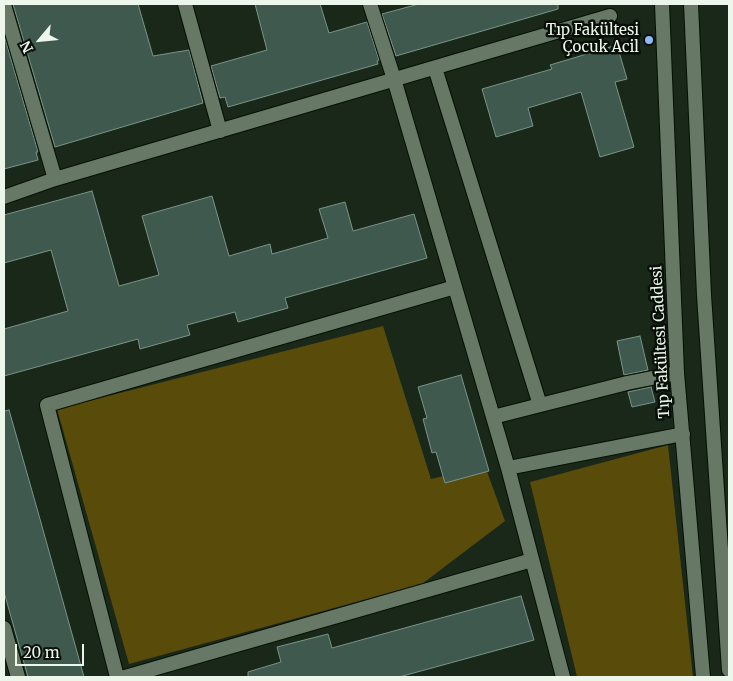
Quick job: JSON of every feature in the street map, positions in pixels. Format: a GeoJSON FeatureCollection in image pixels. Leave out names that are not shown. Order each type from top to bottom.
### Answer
{"type":"FeatureCollection","features":[{"type":"Feature","properties":{"kind":"main road"},"geometry":{"type":"LineString","coordinates":[[186,4],[220,131]]}},
{"type":"Feature","properties":{"kind":"main road"},"geometry":{"type":"LineString","coordinates":[[370,4],[394,79],[508,468],[563,677]]}},
{"type":"Feature","properties":{"kind":"main road","name":"Tıp Fakültesi Caddesi"},"geometry":{"type":"LineString","coordinates":[[662,4],[677,373],[704,677]]}},
{"type":"Feature","properties":{"kind":"main road"},"geometry":{"type":"LineString","coordinates":[[691,4],[704,295],[729,670]]}},
{"type":"Feature","properties":{"kind":"main road"},"geometry":{"type":"LineString","coordinates":[[4,6],[56,179]]}},
{"type":"Feature","properties":{"kind":"main road"},"geometry":{"type":"LineString","coordinates":[[4,197],[56,179],[610,16]]}},
{"type":"Feature","properties":{"kind":"main road"},"geometry":{"type":"LineString","coordinates":[[435,68],[540,405]]}},
{"type":"Feature","properties":{"kind":"main road"},"geometry":{"type":"LineString","coordinates":[[117,677],[47,405],[455,287]]}},
{"type":"Feature","properties":{"kind":"main road"},"geometry":{"type":"LineString","coordinates":[[493,417],[635,381],[677,373]]}},
{"type":"Feature","properties":{"kind":"main road"},"geometry":{"type":"LineString","coordinates":[[508,468],[683,434]]}},
{"type":"Feature","properties":{"kind":"main road"},"geometry":{"type":"LineString","coordinates":[[125,677],[532,560]]}},
{"type":"Feature","properties":{"kind":"main road"},"geometry":{"type":"LineString","coordinates":[[4,628],[18,677]]}},
{"type":"Feature","properties":{"kind":"shaded area"},"geometry":{"type":"Polygon","coordinates":[[[383,326],[431,479],[485,466],[505,521],[422,584],[129,664],[57,409],[383,326]]]}},
{"type":"Feature","properties":{"kind":"shaded area"},"geometry":{"type":"Polygon","coordinates":[[[668,445],[693,677],[577,677],[530,482],[668,445]]]}},
{"type":"Feature","properties":{"kind":"building"},"geometry":{"type":"Polygon","coordinates":[[[13,4],[138,4],[153,56],[189,50],[203,103],[55,147],[13,4]]]}},
{"type":"Feature","properties":{"kind":"building"},"geometry":{"type":"Polygon","coordinates":[[[255,4],[320,4],[329,33],[367,22],[379,60],[377,61],[378,64],[228,107],[225,97],[220,98],[211,66],[267,50],[255,4]]]}},
{"type":"Feature","properties":{"kind":"building"},"geometry":{"type":"Polygon","coordinates":[[[419,4],[558,4],[558,9],[396,56],[382,14],[419,4]]]}},
{"type":"Feature","properties":{"kind":"building"},"geometry":{"type":"Polygon","coordinates":[[[4,35],[38,152],[36,152],[38,160],[4,169],[4,35]]]}},
{"type":"Feature","properties":{"kind":"building"},"geometry":{"type":"Polygon","coordinates":[[[617,45],[627,79],[615,82],[634,147],[600,157],[581,92],[528,108],[533,126],[496,137],[482,89],[552,69],[550,65],[617,45]]]}},
{"type":"Feature","properties":{"kind":"building"},"geometry":{"type":"Polygon","coordinates":[[[92,191],[119,286],[159,275],[142,216],[212,196],[229,256],[270,244],[272,254],[328,238],[319,209],[345,202],[353,231],[414,214],[427,258],[285,298],[288,308],[238,322],[235,312],[187,325],[190,335],[140,349],[138,339],[4,376],[4,329],[68,311],[51,250],[4,263],[4,215],[92,191]]]}},
{"type":"Feature","properties":{"kind":"building"},"geometry":{"type":"Polygon","coordinates":[[[640,336],[648,370],[624,375],[617,341],[640,336]]]}},
{"type":"Feature","properties":{"kind":"building"},"geometry":{"type":"Polygon","coordinates":[[[461,375],[489,471],[445,483],[436,452],[432,453],[423,419],[427,418],[418,387],[461,375]]]}},
{"type":"Feature","properties":{"kind":"building"},"geometry":{"type":"Polygon","coordinates":[[[651,387],[655,402],[632,407],[628,392],[651,387]]]}},
{"type":"Feature","properties":{"kind":"building"},"geometry":{"type":"Polygon","coordinates":[[[9,410],[84,677],[28,677],[4,592],[4,411],[9,410]]]}},
{"type":"Feature","properties":{"kind":"building"},"geometry":{"type":"Polygon","coordinates":[[[521,596],[534,640],[399,677],[248,677],[248,672],[281,662],[277,647],[328,634],[332,648],[521,596]]]}},
{"type":"Feature","properties":{"kind":"place","name":"Tıp Fakültesi Çocuk Acil"},"geometry":{"type":"Point","coordinates":[649,40]}}]}
